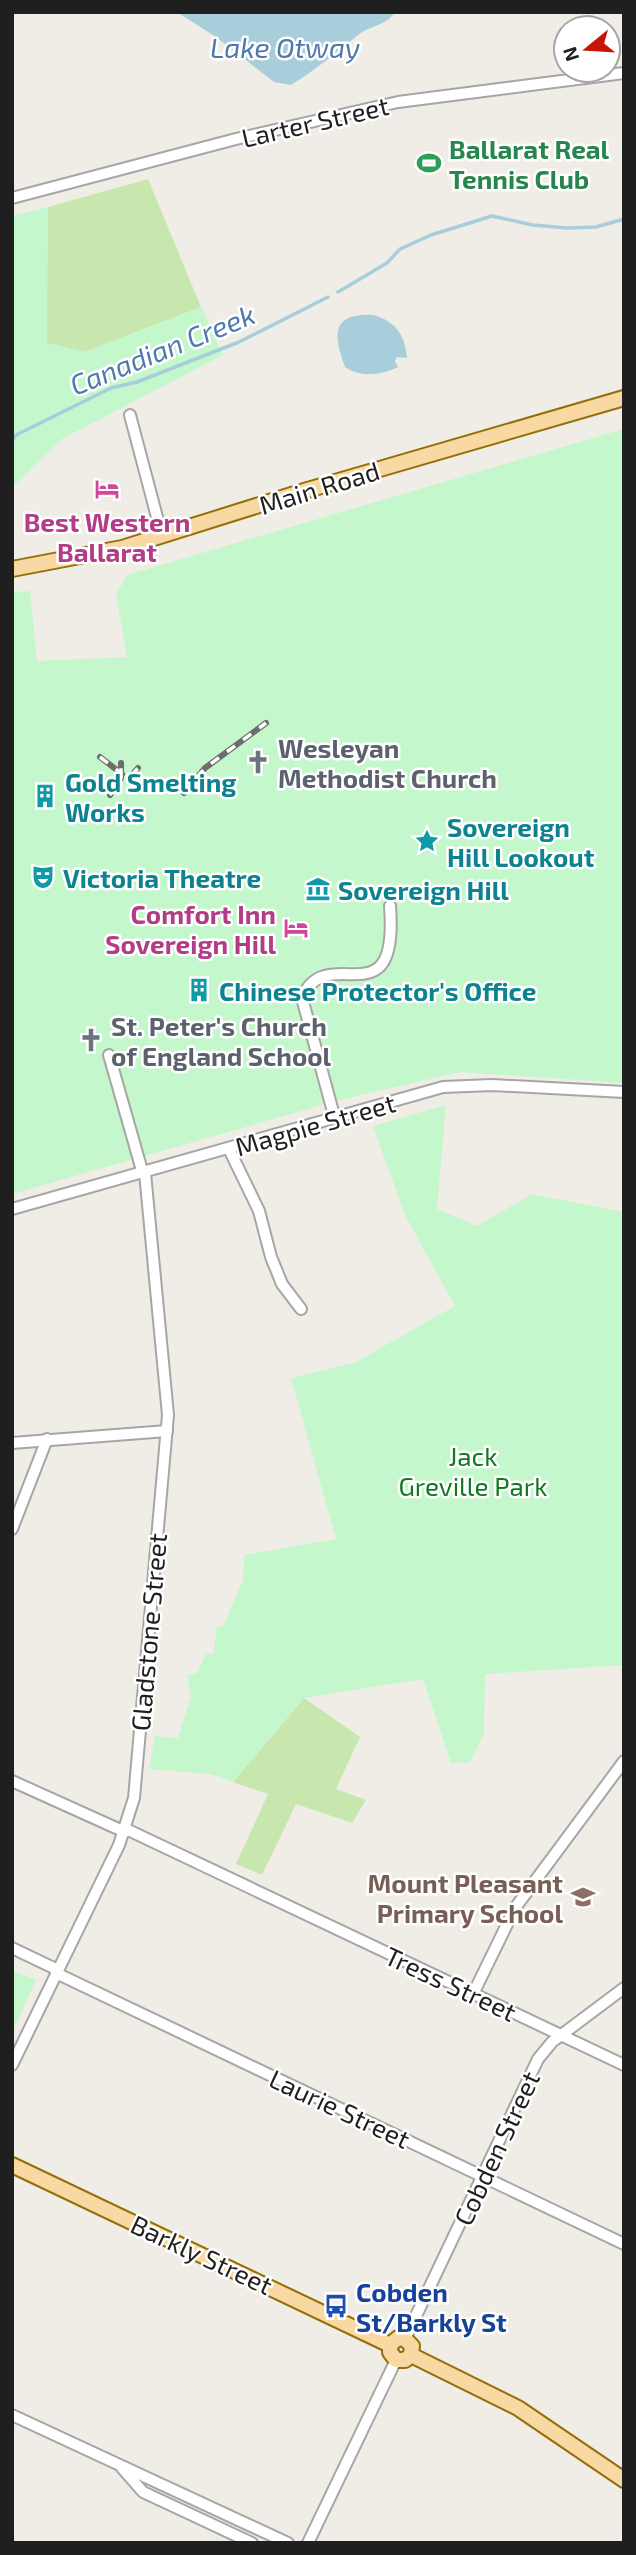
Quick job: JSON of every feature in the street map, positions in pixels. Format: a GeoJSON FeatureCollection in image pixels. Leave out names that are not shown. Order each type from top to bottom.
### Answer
{"type":"FeatureCollection","features":[{"type":"Feature","properties":{"kind":"main road","name":"Main Road"},"geometry":{"type":"LineString","coordinates":[[12,569],[83,558],[162,536],[317,487],[624,398]]}},
{"type":"Feature","properties":{"kind":"main road","name":"Barkly Street"},"geometry":{"type":"LineString","coordinates":[[12,2165],[390,2345]]}},
{"type":"Feature","properties":{"kind":"main road"},"geometry":{"type":"LineString","coordinates":[[398,2338],[405,2339],[412,2346],[411,2355],[405,2360],[396,2360],[390,2353],[390,2345],[398,2338]]}},
{"type":"Feature","properties":{"kind":"main road"},"geometry":{"type":"LineString","coordinates":[[411,2355],[518,2408],[624,2480]]}},
{"type":"Feature","properties":{"kind":"street","name":"Larter Street"},"geometry":{"type":"LineString","coordinates":[[12,198],[212,145],[398,102],[624,74]]}},
{"type":"Feature","properties":{"kind":"street"},"geometry":{"type":"LineString","coordinates":[[130,415],[162,536]]}},
{"type":"Feature","properties":{"kind":"street"},"geometry":{"type":"LineString","coordinates":[[335,1119],[303,1009],[303,998],[311,983],[324,975],[362,975],[381,966],[391,943],[390,906]]}},
{"type":"Feature","properties":{"kind":"street","name":"Gladstone Street"},"geometry":{"type":"LineString","coordinates":[[12,2065],[125,1830],[136,1783],[138,1729],[167,1431],[167,1394],[144,1174],[109,1055]]}},
{"type":"Feature","properties":{"kind":"street","name":"Magpie Street"},"geometry":{"type":"LineString","coordinates":[[12,1209],[460,1085],[624,1092]]}},
{"type":"Feature","properties":{"kind":"street"},"geometry":{"type":"LineString","coordinates":[[229,1149],[259,1212],[282,1284],[301,1309]]}},
{"type":"Feature","properties":{"kind":"street"},"geometry":{"type":"LineString","coordinates":[[12,1443],[167,1431]]}},
{"type":"Feature","properties":{"kind":"street"},"geometry":{"type":"LineString","coordinates":[[12,1529],[47,1439]]}},
{"type":"Feature","properties":{"kind":"street"},"geometry":{"type":"LineString","coordinates":[[472,1994],[515,1908],[624,1761]]}},
{"type":"Feature","properties":{"kind":"street","name":"Tress Street"},"geometry":{"type":"LineString","coordinates":[[12,1781],[125,1830],[624,2065]]}},
{"type":"Feature","properties":{"kind":"street","name":"Laurie Street"},"geometry":{"type":"LineString","coordinates":[[12,1948],[624,2244]]}},
{"type":"Feature","properties":{"kind":"street","name":"Cobden Street"},"geometry":{"type":"LineString","coordinates":[[405,2339],[538,2059],[561,2035],[624,1988]]}},
{"type":"Feature","properties":{"kind":"street"},"geometry":{"type":"LineString","coordinates":[[308,2543],[396,2360]]}},
{"type":"Feature","properties":{"kind":"street"},"geometry":{"type":"LineString","coordinates":[[12,2415],[288,2543]]}},
{"type":"Feature","properties":{"kind":"street"},"geometry":{"type":"LineString","coordinates":[[120,2466],[143,2492],[252,2543]]}},
{"type":"Feature","properties":{"kind":"green space"},"geometry":{"type":"Polygon","coordinates":[[[148,179],[201,307],[84,352],[46,343],[48,207],[148,179]]]}},
{"type":"Feature","properties":{"kind":"green space"},"geometry":{"type":"Polygon","coordinates":[[[48,207],[47,343],[84,352],[201,307],[223,355],[62,439],[12,488],[12,216],[48,207]]]}},
{"type":"Feature","properties":{"kind":"green space","name":"Sovereign Hill"},"geometry":{"type":"Polygon","coordinates":[[[624,429],[624,1083],[460,1072],[336,1101],[12,1194],[12,592],[30,591],[37,661],[127,657],[116,595],[127,575],[624,429]]]}},
{"type":"Feature","properties":{"kind":"green space","name":"Jack Greville Park"},"geometry":{"type":"Polygon","coordinates":[[[446,1105],[437,1209],[477,1226],[532,1194],[624,1212],[624,1665],[485,1674],[484,1734],[470,1762],[451,1763],[423,1679],[304,1698],[233,1782],[211,1774],[149,1769],[155,1736],[178,1738],[191,1696],[187,1676],[198,1672],[206,1653],[213,1654],[217,1627],[223,1626],[243,1580],[244,1555],[336,1539],[291,1378],[354,1363],[455,1306],[405,1215],[373,1126],[446,1105]]]}},
{"type":"Feature","properties":{"kind":"green space"},"geometry":{"type":"Polygon","coordinates":[[[304,1698],[360,1737],[336,1789],[366,1800],[352,1823],[296,1804],[262,1875],[236,1864],[268,1794],[233,1782],[304,1698]]]}},
{"type":"Feature","properties":{"kind":"green space"},"geometry":{"type":"Polygon","coordinates":[[[12,1970],[36,1980],[12,2032],[12,1970]]]}},
{"type":"Feature","properties":{"kind":"water","name":"Lake Otway"},"geometry":{"type":"Polygon","coordinates":[[[177,12],[395,12],[387,20],[358,35],[291,85],[274,82],[216,37],[177,12]]]}},
{"type":"Feature","properties":{"kind":"water"},"geometry":{"type":"Polygon","coordinates":[[[374,315],[388,321],[398,330],[407,358],[397,357],[395,361],[398,367],[385,372],[358,373],[345,367],[338,345],[339,328],[350,318],[374,315]]]}},
{"type":"Feature","properties":{"kind":"waterway","name":"Canadian Creek"},"geometry":{"type":"LineString","coordinates":[[338,292],[387,263],[400,249],[431,235],[492,216],[533,225],[567,228],[596,227],[624,219]]}},
{"type":"Feature","properties":{"kind":"waterway","name":"Canadian Creek"},"geometry":{"type":"LineString","coordinates":[[12,441],[16,435],[111,388],[137,382],[239,342],[328,297]]}},
{"type":"Feature","properties":{"kind":"waterway"},"geometry":{"type":"LineString","coordinates":[[12,342],[12,352]]}},
{"type":"Feature","properties":{"kind":"railway"},"geometry":{"type":"LineString","coordinates":[[184,793],[205,768],[266,723]]}},
{"type":"Feature","properties":{"kind":"railway"},"geometry":{"type":"LineString","coordinates":[[100,757],[122,774]]}},
{"type":"Feature","properties":{"kind":"railway"},"geometry":{"type":"LineString","coordinates":[[110,795],[121,778],[121,763]]}},
{"type":"Feature","properties":{"kind":"railway"},"geometry":{"type":"LineString","coordinates":[[131,776],[138,768]]}},
{"type":"Feature","properties":{"kind":"place","name":"Ballarat Real Tennis Club"},"geometry":{"type":"Point","coordinates":[429,163]}},
{"type":"Feature","properties":{"kind":"place","name":"Best Western Ballarat"},"geometry":{"type":"Point","coordinates":[107,489]}},
{"type":"Feature","properties":{"kind":"place","name":"Wesleyan Methodist Church"},"geometry":{"type":"Point","coordinates":[258,762]}},
{"type":"Feature","properties":{"kind":"place","name":"Gold Smelting Works"},"geometry":{"type":"Point","coordinates":[45,796]}},
{"type":"Feature","properties":{"kind":"place","name":"Sovereign Hill Lookout"},"geometry":{"type":"Point","coordinates":[427,841]}},
{"type":"Feature","properties":{"kind":"place","name":"Victoria Theatre"},"geometry":{"type":"Point","coordinates":[43,877]}},
{"type":"Feature","properties":{"kind":"place","name":"Sovereign Hill"},"geometry":{"type":"Point","coordinates":[318,889]}},
{"type":"Feature","properties":{"kind":"place","name":"Comfort Inn Sovereign Hill"},"geometry":{"type":"Point","coordinates":[296,928]}},
{"type":"Feature","properties":{"kind":"place","name":"Chinese Protector's Office"},"geometry":{"type":"Point","coordinates":[199,990]}},
{"type":"Feature","properties":{"kind":"place","name":"St. Peter's Church of England School"},"geometry":{"type":"Point","coordinates":[91,1040]}},
{"type":"Feature","properties":{"kind":"place","name":"Mount Pleasant Primary School"},"geometry":{"type":"Point","coordinates":[583,1897]}},
{"type":"Feature","properties":{"kind":"place","name":"Cobden St/Barkly St"},"geometry":{"type":"Point","coordinates":[336,2306]}}]}
